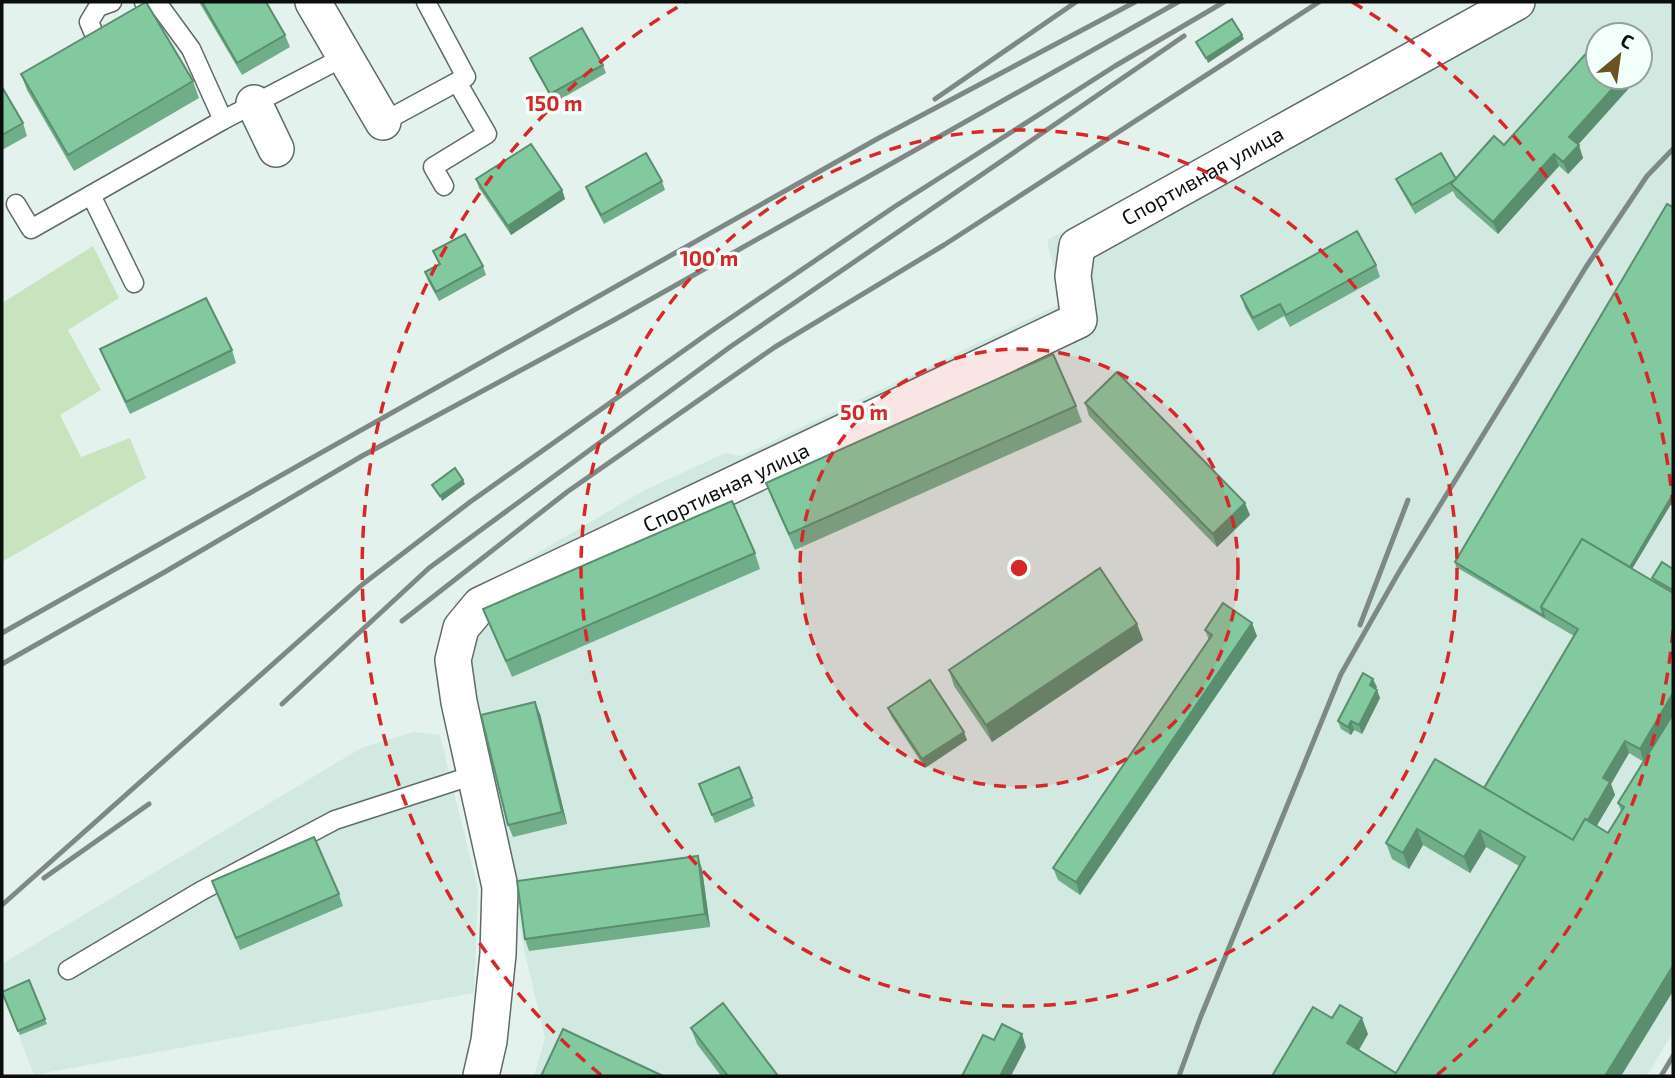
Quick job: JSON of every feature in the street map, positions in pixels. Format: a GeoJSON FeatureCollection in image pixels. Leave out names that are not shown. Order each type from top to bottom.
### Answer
{"type":"FeatureCollection","features":[{"type":"Feature","properties":{"kind":"street"},"geometry":{"type":"LineString","coordinates":[[314,2],[383,122]]}},
{"type":"Feature","properties":{"kind":"street","name":"Спортивная улица"},"geometry":{"type":"LineString","coordinates":[[481,1076],[489,1041],[498,954],[500,887],[474,775],[453,660],[461,628],[480,606],[1079,320],[1073,276],[1077,246],[1517,2]]}},
{"type":"Feature","properties":{"kind":"street"},"geometry":{"type":"LineString","coordinates":[[254,103],[276,149]]}},
{"type":"Feature","properties":{"kind":"lane"},"geometry":{"type":"LineString","coordinates":[[95,36],[89,22],[99,7],[112,2]]}},
{"type":"Feature","properties":{"kind":"lane"},"geometry":{"type":"LineString","coordinates":[[144,2],[161,8],[191,49],[223,120]]}},
{"type":"Feature","properties":{"kind":"lane"},"geometry":{"type":"LineString","coordinates":[[383,122],[466,77],[426,2]]}},
{"type":"Feature","properties":{"kind":"lane"},"geometry":{"type":"LineString","coordinates":[[16,204],[31,229],[223,120],[344,57]]}},
{"type":"Feature","properties":{"kind":"lane"},"geometry":{"type":"LineString","coordinates":[[444,186],[433,167],[487,134],[457,82]]}},
{"type":"Feature","properties":{"kind":"lane"},"geometry":{"type":"LineString","coordinates":[[92,195],[134,283]]}},
{"type":"Feature","properties":{"kind":"lane"},"geometry":{"type":"LineString","coordinates":[[68,970],[201,891],[335,820],[474,775]]}},
{"type":"Feature","properties":{"kind":"shaded area"},"geometry":{"type":"Polygon","coordinates":[[[1478,2],[1673,2],[1673,1032],[1647,1076],[534,1076],[545,1038],[525,954],[454,602],[643,491],[725,453],[741,456],[1062,303],[1047,240],[1478,2]]]}},
{"type":"Feature","properties":{"kind":"shaded area"},"geometry":{"type":"Polygon","coordinates":[[[414,732],[440,735],[478,889],[474,993],[34,1075],[2,992],[2,964],[361,748],[414,732]]]}},
{"type":"Feature","properties":{"kind":"green space"},"geometry":{"type":"Polygon","coordinates":[[[93,246],[119,298],[68,330],[101,390],[60,415],[81,457],[130,438],[146,478],[2,562],[2,303],[93,246]]]}},
{"type":"Feature","properties":{"kind":"building"},"geometry":{"type":"Polygon","coordinates":[[[146,2],[193,81],[68,155],[21,74],[146,2]]]}},
{"type":"Feature","properties":{"kind":"building"},"geometry":{"type":"Polygon","coordinates":[[[202,2],[266,2],[285,35],[237,63],[202,2]]]}},
{"type":"Feature","properties":{"kind":"building"},"geometry":{"type":"Polygon","coordinates":[[[1232,19],[1242,35],[1206,58],[1196,42],[1232,19]]]}},
{"type":"Feature","properties":{"kind":"building"},"geometry":{"type":"Polygon","coordinates":[[[582,28],[603,65],[550,94],[530,58],[582,28]]]}},
{"type":"Feature","properties":{"kind":"building"},"geometry":{"type":"Polygon","coordinates":[[[1584,56],[1584,91],[1610,91],[1569,137],[1579,145],[1563,162],[1554,154],[1493,222],[1451,184],[1494,136],[1504,145],[1584,56]]]}},
{"type":"Feature","properties":{"kind":"building"},"geometry":{"type":"Polygon","coordinates":[[[2,87],[23,123],[2,135],[2,87]]]}},
{"type":"Feature","properties":{"kind":"building"},"geometry":{"type":"Polygon","coordinates":[[[531,144],[562,190],[508,226],[476,179],[531,144]]]}},
{"type":"Feature","properties":{"kind":"building"},"geometry":{"type":"Polygon","coordinates":[[[646,153],[662,181],[601,215],[586,187],[646,153]]]}},
{"type":"Feature","properties":{"kind":"building"},"geometry":{"type":"Polygon","coordinates":[[[1441,153],[1456,179],[1412,205],[1396,179],[1441,153]]]}},
{"type":"Feature","properties":{"kind":"building"},"geometry":{"type":"Polygon","coordinates":[[[1667,204],[1673,207],[1673,494],[1630,567],[1582,539],[1541,607],[1544,616],[1455,562],[1667,204]]]}},
{"type":"Feature","properties":{"kind":"building"},"geometry":{"type":"Polygon","coordinates":[[[1357,231],[1376,265],[1286,315],[1280,304],[1253,318],[1241,296],[1357,231]]]}},
{"type":"Feature","properties":{"kind":"building"},"geometry":{"type":"Polygon","coordinates":[[[465,234],[483,266],[436,292],[425,272],[440,264],[433,251],[465,234]]]}},
{"type":"Feature","properties":{"kind":"building"},"geometry":{"type":"Polygon","coordinates":[[[206,298],[232,350],[126,402],[100,349],[206,298]]]}},
{"type":"Feature","properties":{"kind":"building"},"geometry":{"type":"Polygon","coordinates":[[[1053,354],[1076,406],[789,534],[766,483],[1053,354]]]}},
{"type":"Feature","properties":{"kind":"building"},"geometry":{"type":"Polygon","coordinates":[[[1117,372],[1245,503],[1213,534],[1085,403],[1117,372]]]}},
{"type":"Feature","properties":{"kind":"building"},"geometry":{"type":"Polygon","coordinates":[[[455,468],[463,480],[440,496],[432,485],[455,468]]]}},
{"type":"Feature","properties":{"kind":"building"},"geometry":{"type":"Polygon","coordinates":[[[732,501],[755,553],[506,661],[483,609],[732,501]]]}},
{"type":"Feature","properties":{"kind":"building"},"geometry":{"type":"Polygon","coordinates":[[[1582,539],[1673,593],[1673,693],[1640,749],[1625,741],[1603,778],[1610,782],[1573,840],[1484,788],[1578,629],[1541,607],[1582,539]]]}},
{"type":"Feature","properties":{"kind":"building"},"geometry":{"type":"Polygon","coordinates":[[[1662,562],[1673,569],[1673,590],[1652,578],[1662,562]]]}},
{"type":"Feature","properties":{"kind":"building"},"geometry":{"type":"Polygon","coordinates":[[[1100,568],[1137,624],[986,725],[949,670],[1100,568]]]}},
{"type":"Feature","properties":{"kind":"building"},"geometry":{"type":"Polygon","coordinates":[[[1223,603],[1252,623],[1076,882],[1053,868],[1212,635],[1205,630],[1223,603]]]}},
{"type":"Feature","properties":{"kind":"building"},"geometry":{"type":"Polygon","coordinates":[[[1363,673],[1373,679],[1370,685],[1377,690],[1359,725],[1351,721],[1348,727],[1338,721],[1363,673]]]}},
{"type":"Feature","properties":{"kind":"building"},"geometry":{"type":"Polygon","coordinates":[[[930,680],[964,732],[922,759],[888,708],[930,680]]]}},
{"type":"Feature","properties":{"kind":"building"},"geometry":{"type":"Polygon","coordinates":[[[535,702],[562,812],[508,825],[481,715],[535,702]]]}},
{"type":"Feature","properties":{"kind":"building"},"geometry":{"type":"Polygon","coordinates":[[[1673,714],[1673,966],[1605,1076],[1272,1076],[1313,1007],[1332,1018],[1340,1005],[1362,1018],[1347,1043],[1396,1073],[1525,857],[1480,830],[1464,857],[1417,829],[1403,853],[1386,843],[1435,759],[1573,840],[1585,819],[1608,833],[1624,807],[1618,803],[1673,714]]]}},
{"type":"Feature","properties":{"kind":"building"},"geometry":{"type":"Polygon","coordinates":[[[739,767],[752,798],[712,815],[699,784],[739,767]]]}},
{"type":"Feature","properties":{"kind":"building"},"geometry":{"type":"Polygon","coordinates":[[[314,837],[339,894],[236,938],[212,881],[314,837]]]}},
{"type":"Feature","properties":{"kind":"building"},"geometry":{"type":"Polygon","coordinates":[[[698,856],[705,914],[525,939],[517,881],[698,856]]]}},
{"type":"Feature","properties":{"kind":"building"},"geometry":{"type":"Polygon","coordinates":[[[29,980],[45,1019],[18,1031],[2,992],[29,980]]]}},
{"type":"Feature","properties":{"kind":"building"},"geometry":{"type":"Polygon","coordinates":[[[723,1003],[778,1076],[728,1076],[691,1028],[723,1003]]]}},
{"type":"Feature","properties":{"kind":"building"},"geometry":{"type":"Polygon","coordinates":[[[1002,1024],[1022,1034],[1000,1076],[962,1076],[983,1035],[994,1040],[1002,1024]]]}},
{"type":"Feature","properties":{"kind":"building"},"geometry":{"type":"Polygon","coordinates":[[[563,1029],[663,1076],[541,1076],[563,1029]]]}},
{"type":"Feature","properties":{"kind":"railway"},"geometry":{"type":"LineString","coordinates":[[935,99],[1076,2]]}},
{"type":"Feature","properties":{"kind":"railway"},"geometry":{"type":"LineString","coordinates":[[2,633],[877,139],[1135,2]]}},
{"type":"Feature","properties":{"kind":"railway"},"geometry":{"type":"LineString","coordinates":[[2,664],[362,456],[614,320],[1178,2]]}},
{"type":"Feature","properties":{"kind":"railway"},"geometry":{"type":"LineString","coordinates":[[2,905],[363,584],[470,502],[710,332],[894,207],[1115,66],[1224,2]]}},
{"type":"Feature","properties":{"kind":"railway"},"geometry":{"type":"LineString","coordinates":[[402,621],[567,492],[775,347],[944,245],[1319,2]]}},
{"type":"Feature","properties":{"kind":"railway"},"geometry":{"type":"LineString","coordinates":[[282,704],[429,568],[730,347],[1184,36]]}},
{"type":"Feature","properties":{"kind":"railway"},"geometry":{"type":"LineString","coordinates":[[1179,1076],[1341,674],[1399,572],[1586,267],[1647,176],[1673,149]]}},
{"type":"Feature","properties":{"kind":"railway"},"geometry":{"type":"LineString","coordinates":[[1360,625],[1408,500]]}},
{"type":"Feature","properties":{"kind":"railway"},"geometry":{"type":"LineString","coordinates":[[44,878],[149,804]]}},
{"type":"Feature","properties":{"kind":"railway"},"geometry":{"type":"LineString","coordinates":[[1661,1076],[1673,1056]]}}]}
